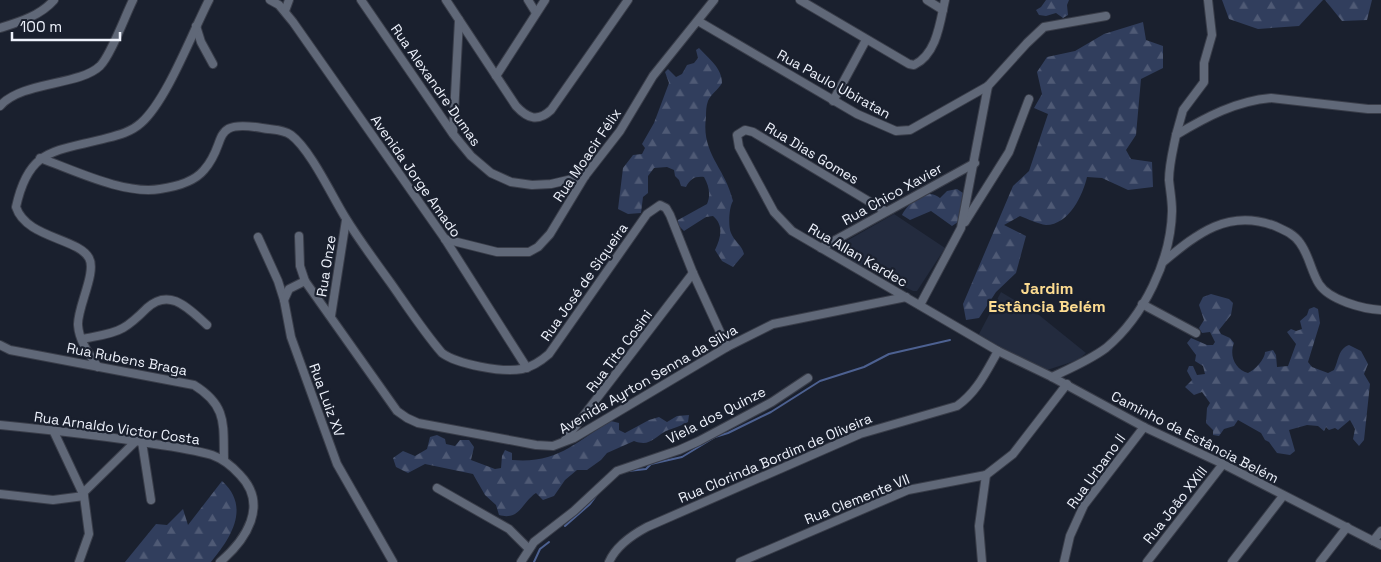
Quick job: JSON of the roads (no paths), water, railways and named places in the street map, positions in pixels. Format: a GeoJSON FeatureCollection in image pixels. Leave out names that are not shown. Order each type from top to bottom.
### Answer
{"type":"FeatureCollection","features":[{"type":"Feature","properties":{"kind":"street"},"geometry":{"type":"LineString","coordinates":[[0,28],[27,19],[43,10],[54,0]]}},
{"type":"Feature","properties":{"kind":"street"},"geometry":{"type":"LineString","coordinates":[[0,106],[17,94],[82,75],[100,66],[132,0]]}},
{"type":"Feature","properties":{"kind":"street"},"geometry":{"type":"LineString","coordinates":[[98,367],[82,340],[78,326],[91,266],[90,259],[77,249],[40,231],[23,220],[16,207],[19,191],[34,163],[40,158],[47,154],[122,134],[140,123],[150,113],[163,92],[208,0]]}},
{"type":"Feature","properties":{"kind":"street","name":"Avenida Jorge Amado"},"geometry":{"type":"LineString","coordinates":[[270,0],[285,11],[445,240],[527,368]]}},
{"type":"Feature","properties":{"kind":"street"},"geometry":{"type":"LineString","coordinates":[[285,11],[289,0]]}},
{"type":"Feature","properties":{"kind":"street","name":"Rua Alexandre Dumas"},"geometry":{"type":"LineString","coordinates":[[361,0],[453,134],[471,156],[484,168],[511,182],[532,185],[551,184],[585,176]]}},
{"type":"Feature","properties":{"kind":"street"},"geometry":{"type":"LineString","coordinates":[[446,0],[523,114],[531,118],[539,118],[545,115],[628,0]]}},
{"type":"Feature","properties":{"kind":"street"},"geometry":{"type":"LineString","coordinates":[[528,0],[536,13]]}},
{"type":"Feature","properties":{"kind":"street"},"geometry":{"type":"LineString","coordinates":[[496,76],[545,0]]}},
{"type":"Feature","properties":{"kind":"street","name":"Rua Moacir Félix"},"geometry":{"type":"LineString","coordinates":[[445,240],[497,252],[529,252],[538,247],[550,234],[585,176],[620,131],[653,76],[714,0]]}},
{"type":"Feature","properties":{"kind":"street"},"geometry":{"type":"LineString","coordinates":[[800,0],[909,64],[919,62],[932,47],[945,0]]}},
{"type":"Feature","properties":{"kind":"street"},"geometry":{"type":"LineString","coordinates":[[927,0],[943,10]]}},
{"type":"Feature","properties":{"kind":"street"},"geometry":{"type":"LineString","coordinates":[[1052,377],[1083,363],[1106,348],[1128,327],[1142,304],[1162,263],[1170,234],[1172,210],[1170,163],[1176,135],[1183,110],[1204,82],[1204,63],[1212,35],[1208,0]]}},
{"type":"Feature","properties":{"kind":"street"},"geometry":{"type":"LineString","coordinates":[[961,228],[988,86],[1026,43],[1044,27],[1106,16]]}},
{"type":"Feature","properties":{"kind":"street"},"geometry":{"type":"LineString","coordinates":[[453,134],[459,20]]}},
{"type":"Feature","properties":{"kind":"street","name":"Rua Paulo Ubiratan"},"geometry":{"type":"LineString","coordinates":[[698,21],[833,100],[883,127],[896,131],[910,130],[988,86]]}},
{"type":"Feature","properties":{"kind":"street"},"geometry":{"type":"LineString","coordinates":[[196,26],[200,42],[214,64]]}},
{"type":"Feature","properties":{"kind":"street"},"geometry":{"type":"LineString","coordinates":[[833,100],[866,40]]}},
{"type":"Feature","properties":{"kind":"street"},"geometry":{"type":"LineString","coordinates":[[1176,135],[1238,104],[1271,98],[1381,109]]}},
{"type":"Feature","properties":{"kind":"street"},"geometry":{"type":"LineString","coordinates":[[920,305],[961,228],[1009,152],[1029,99]]}},
{"type":"Feature","properties":{"kind":"street"},"geometry":{"type":"LineString","coordinates":[[40,158],[108,182],[148,190],[161,189],[186,182],[204,170],[218,141],[230,128],[238,125],[282,131],[298,142],[346,220]]}},
{"type":"Feature","properties":{"kind":"street","name":"Rua Dias Gomes"},"geometry":{"type":"LineString","coordinates":[[739,147],[737,135],[745,130],[753,132],[884,211]]}},
{"type":"Feature","properties":{"kind":"street","name":"Rua Allan Kardec"},"geometry":{"type":"LineString","coordinates":[[739,147],[782,223],[821,248],[998,351]]}},
{"type":"Feature","properties":{"kind":"street","name":"Rua Chico Xavier"},"geometry":{"type":"LineString","coordinates":[[821,248],[884,211],[975,162]]}},
{"type":"Feature","properties":{"kind":"street","name":"Rua José de Siqueira"},"geometry":{"type":"LineString","coordinates":[[346,220],[442,353],[450,359],[498,369],[519,370],[527,368],[549,354],[647,214],[660,205],[666,208],[670,215],[693,273],[727,348]]}},
{"type":"Feature","properties":{"kind":"street","name":"Rua Onze"},"geometry":{"type":"LineString","coordinates":[[331,316],[346,220]]}},
{"type":"Feature","properties":{"kind":"street"},"geometry":{"type":"LineString","coordinates":[[1162,263],[1197,235],[1212,227],[1234,222],[1262,221],[1294,236],[1303,248],[1323,289],[1348,302],[1380,312]]}},
{"type":"Feature","properties":{"kind":"street","name":"Avenida Ayrton Senna da Silva"},"geometry":{"type":"LineString","coordinates":[[299,236],[300,266],[305,281],[387,398],[407,418],[418,423],[536,445],[553,446],[564,443],[727,348],[773,324],[906,297]]}},
{"type":"Feature","properties":{"kind":"street","name":"Rua Luiz XV"},"geometry":{"type":"LineString","coordinates":[[258,238],[284,300],[291,337],[337,464],[393,562]]}},
{"type":"Feature","properties":{"kind":"street","name":"Rua Tito Cosini"},"geometry":{"type":"LineString","coordinates":[[564,443],[693,273]]}},
{"type":"Feature","properties":{"kind":"street"},"geometry":{"type":"LineString","coordinates":[[284,300],[289,289],[305,281]]}},
{"type":"Feature","properties":{"kind":"street"},"geometry":{"type":"LineString","coordinates":[[82,340],[124,328],[154,302],[162,299],[172,299],[182,303],[207,325]]}},
{"type":"Feature","properties":{"kind":"street"},"geometry":{"type":"LineString","coordinates":[[1142,304],[1196,333]]}},
{"type":"Feature","properties":{"kind":"street","name":"Rua Rubens Braga"},"geometry":{"type":"LineString","coordinates":[[0,345],[10,350],[194,385],[209,394],[216,402],[222,416],[224,460]]}},
{"type":"Feature","properties":{"kind":"street","name":"Caminho da Estância Belém"},"geometry":{"type":"LineString","coordinates":[[998,351],[1067,384],[1144,427],[1223,464],[1381,545]]}},
{"type":"Feature","properties":{"kind":"street","name":"Rua Clorinda Bordim de Oliveira"},"geometry":{"type":"LineString","coordinates":[[609,562],[613,554],[634,534],[656,523],[860,434],[957,406],[969,398],[977,388],[998,351]]}},
{"type":"Feature","properties":{"kind":"street","name":"Viela dos Quinze"},"geometry":{"type":"LineString","coordinates":[[521,562],[528,548],[574,511],[616,471],[679,450],[759,409],[808,378]]}},
{"type":"Feature","properties":{"kind":"street","name":"Rua Clemente VII"},"geometry":{"type":"LineString","coordinates":[[743,561],[908,490],[986,475],[1012,454],[1067,384]]}},
{"type":"Feature","properties":{"kind":"street","name":"Rua Arnaldo Victor Costa"},"geometry":{"type":"LineString","coordinates":[[0,425],[139,442],[205,454],[224,460],[244,479],[250,488],[254,501],[252,519],[245,536],[220,562]]}},
{"type":"Feature","properties":{"kind":"street","name":"Rua Urbano II"},"geometry":{"type":"LineString","coordinates":[[1064,562],[1070,536],[1084,505],[1144,427]]}},
{"type":"Feature","properties":{"kind":"street"},"geometry":{"type":"LineString","coordinates":[[53,430],[83,495],[89,534],[79,562]]}},
{"type":"Feature","properties":{"kind":"street"},"geometry":{"type":"LineString","coordinates":[[0,494],[53,500],[83,495],[139,442]]}},
{"type":"Feature","properties":{"kind":"street"},"geometry":{"type":"LineString","coordinates":[[139,442],[150,500]]}},
{"type":"Feature","properties":{"kind":"street","name":"Rua João XXIII"},"geometry":{"type":"LineString","coordinates":[[1147,562],[1223,464]]}},
{"type":"Feature","properties":{"kind":"street"},"geometry":{"type":"LineString","coordinates":[[982,562],[979,526],[986,475]]}},
{"type":"Feature","properties":{"kind":"street"},"geometry":{"type":"LineString","coordinates":[[437,488],[509,529],[528,548]]}},
{"type":"Feature","properties":{"kind":"street"},"geometry":{"type":"LineString","coordinates":[[1232,562],[1283,496]]}},
{"type":"Feature","properties":{"kind":"street"},"geometry":{"type":"LineString","coordinates":[[1320,562],[1346,527]]}},
{"type":"Feature","properties":{"kind":"street"},"geometry":{"type":"LineString","coordinates":[[1373,541],[1381,531]]}},
{"type":"Feature","properties":{"kind":"waterway"},"geometry":{"type":"LineString","coordinates":[[628,471],[646,469],[651,464],[682,457],[715,437],[728,433],[771,412],[820,381],[864,367],[889,354],[950,340]]}},
{"type":"Feature","properties":{"kind":"waterway"},"geometry":{"type":"LineString","coordinates":[[565,526],[590,504],[599,492]]}},
{"type":"Feature","properties":{"kind":"waterway"},"geometry":{"type":"LineString","coordinates":[[534,562],[540,549],[549,542]]}},
{"type":"Feature","properties":{"kind":"district","name":"Jardim Estância Belém"},"geometry":{"type":"Point","coordinates":[1047,297]}}]}
